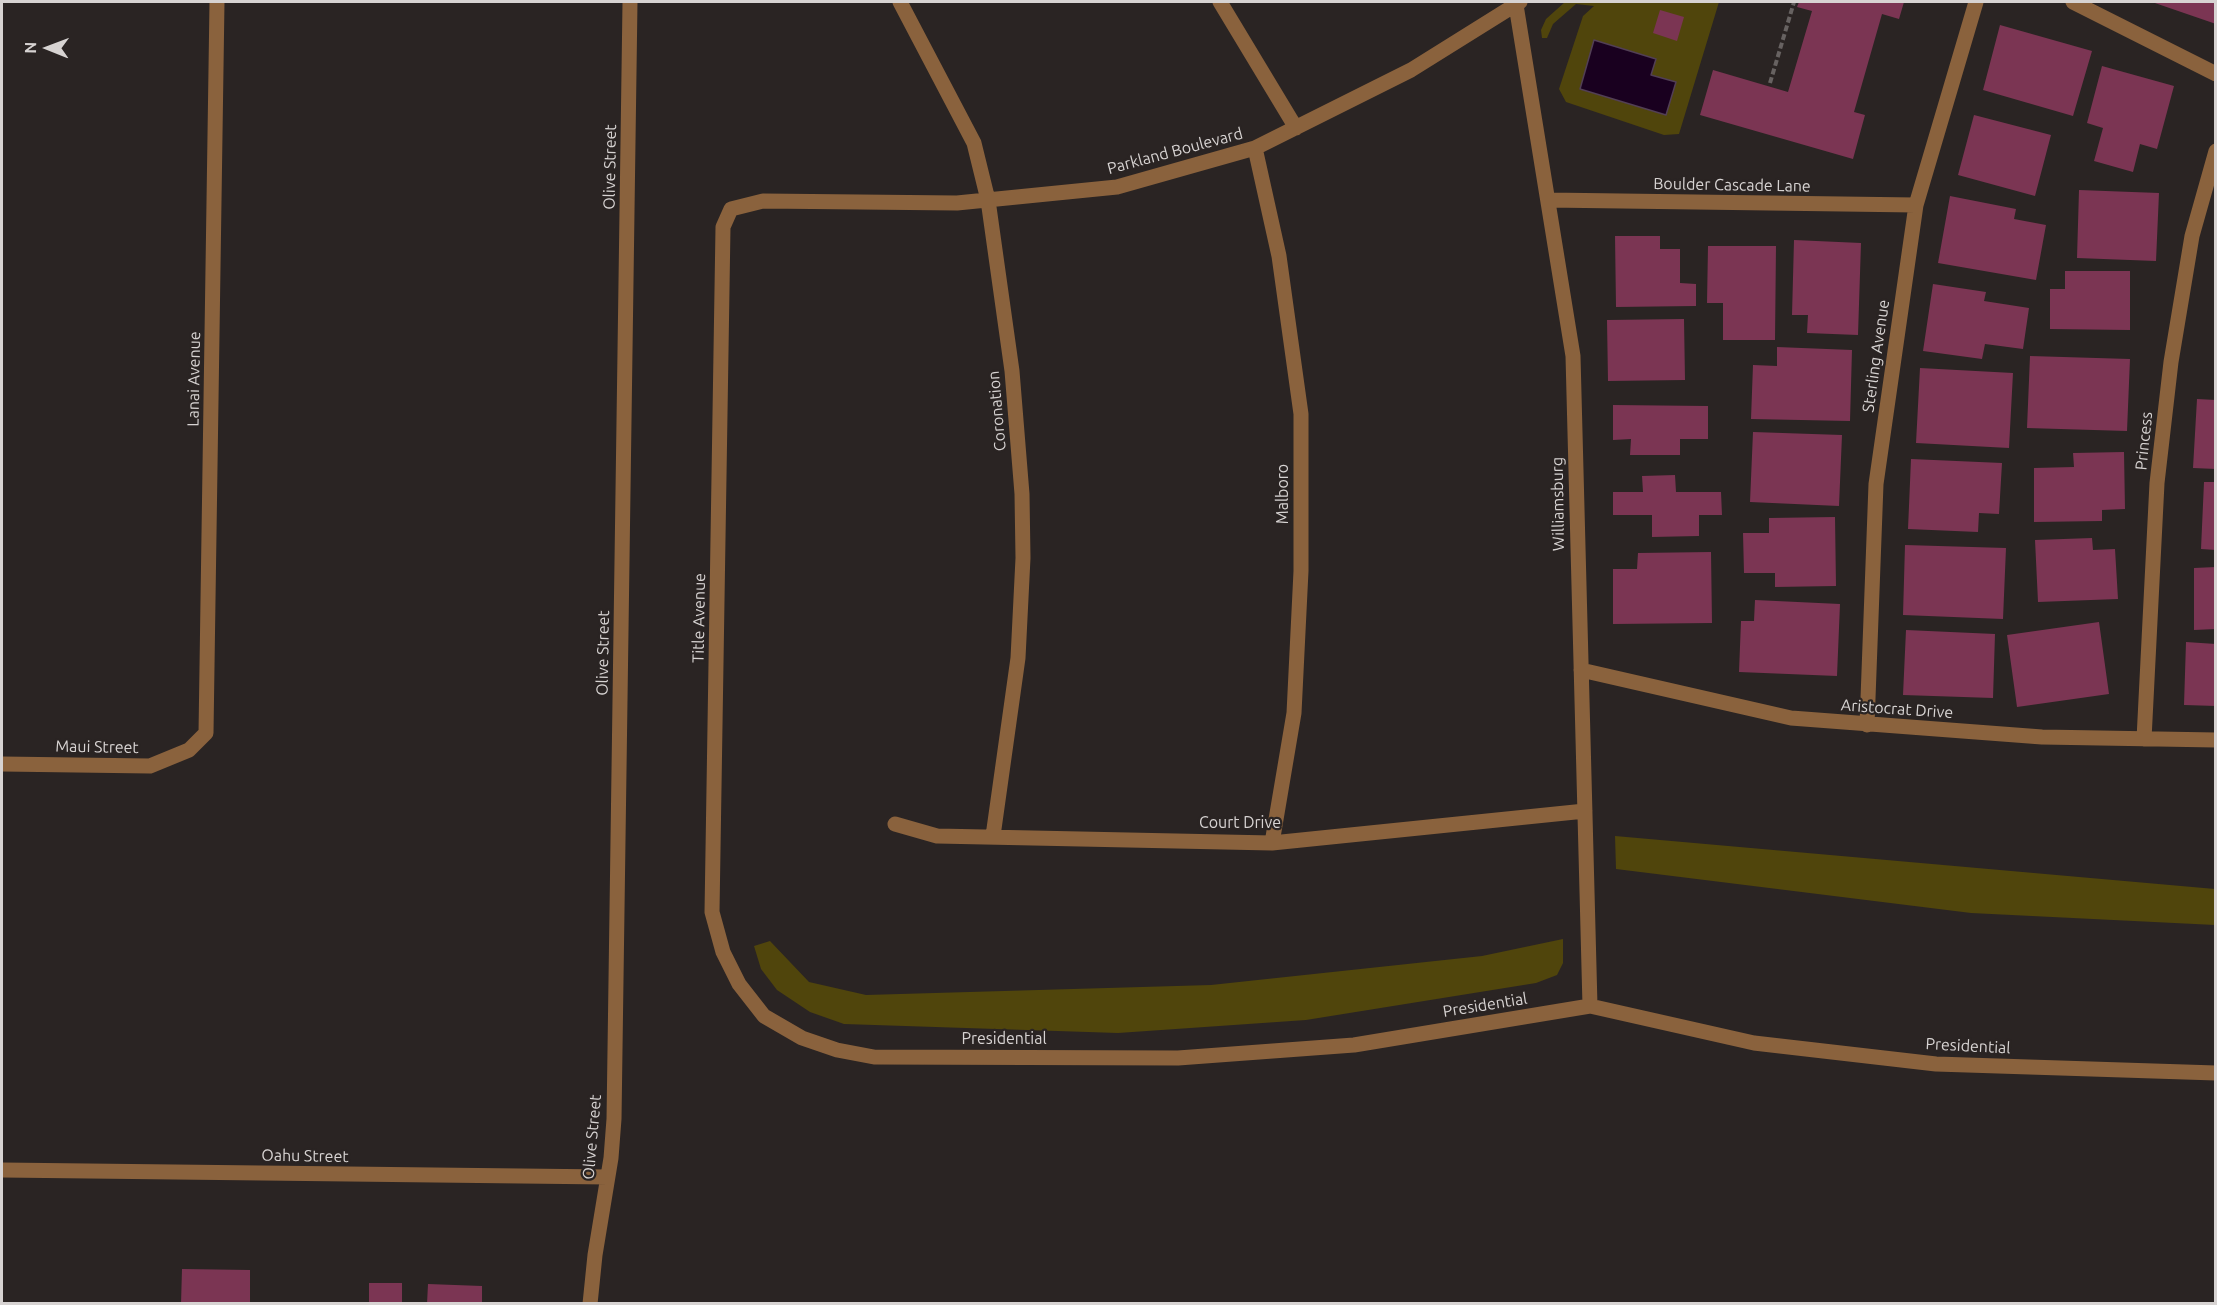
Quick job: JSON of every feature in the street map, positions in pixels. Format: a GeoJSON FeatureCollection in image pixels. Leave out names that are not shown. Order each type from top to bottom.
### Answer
{"type":"FeatureCollection","features":[{"type":"Feature","properties":{"kind":"street","name":"Lanai Avenue"},"geometry":{"type":"LineString","coordinates":[[189,750],[206,733],[217,2]]}},
{"type":"Feature","properties":{"kind":"street","name":"Olive Street"},"geometry":{"type":"LineString","coordinates":[[590,1304],[614,1119],[630,2]]}},
{"type":"Feature","properties":{"kind":"street","name":"Coronation"},"geometry":{"type":"LineString","coordinates":[[900,2],[974,143],[988,200],[1012,371],[1022,494],[1023,558],[1018,658],[993,836]]}},
{"type":"Feature","properties":{"kind":"street"},"geometry":{"type":"LineString","coordinates":[[1220,2],[1296,128]]}},
{"type":"Feature","properties":{"kind":"street","name":"Sterling Avenue"},"geometry":{"type":"LineString","coordinates":[[1867,725],[1876,484],[1916,205],[1976,2]]}},
{"type":"Feature","properties":{"kind":"street"},"geometry":{"type":"LineString","coordinates":[[2073,2],[2216,74]]}},
{"type":"Feature","properties":{"kind":"street","name":"Parkland Boulevard"},"geometry":{"type":"LineString","coordinates":[[731,208],[763,201],[957,203],[1117,187],[1255,148],[1411,70],[1518,3]]}},
{"type":"Feature","properties":{"kind":"street","name":"Williamsburg"},"geometry":{"type":"LineString","coordinates":[[1518,3],[1573,356],[1590,1006]]}},
{"type":"Feature","properties":{"kind":"street","name":"Malboro"},"geometry":{"type":"LineString","coordinates":[[1255,148],[1279,256],[1300,414],[1301,571],[1294,713],[1272,843]]}},
{"type":"Feature","properties":{"kind":"street","name":"Princess"},"geometry":{"type":"LineString","coordinates":[[2144,739],[2157,483],[2171,362],[2192,236],[2216,151]]}},
{"type":"Feature","properties":{"kind":"street","name":"Boulder Cascade Lane"},"geometry":{"type":"LineString","coordinates":[[1548,200],[1916,205]]}},
{"type":"Feature","properties":{"kind":"street","name":"Title Avenue"},"geometry":{"type":"LineString","coordinates":[[731,208],[723,227],[712,912],[723,952],[740,984],[764,1016]]}},
{"type":"Feature","properties":{"kind":"street","name":"Aristocrat Drive"},"geometry":{"type":"LineString","coordinates":[[1581,670],[1791,718],[2042,737],[2216,740]]}},
{"type":"Feature","properties":{"kind":"street","name":"Maui Street"},"geometry":{"type":"LineString","coordinates":[[2,764],[150,766],[189,750]]}},
{"type":"Feature","properties":{"kind":"street","name":"Court Drive"},"geometry":{"type":"LineString","coordinates":[[895,824],[937,836],[1272,843],[1585,811]]}},
{"type":"Feature","properties":{"kind":"street","name":"Presidential"},"geometry":{"type":"LineString","coordinates":[[764,1016],[802,1038],[837,1050],[874,1057],[1178,1058],[1354,1045],[1590,1006],[1754,1042],[1924,1063],[2216,1073]]}},
{"type":"Feature","properties":{"kind":"street","name":"Oahu Street"},"geometry":{"type":"LineString","coordinates":[[2,1170],[608,1177]]}},
{"type":"Feature","properties":{"kind":"path"},"geometry":{"type":"LineString","coordinates":[[1770,83],[1794,2]]}},
{"type":"Feature","properties":{"kind":"shaded area"},"geometry":{"type":"Polygon","coordinates":[[[1565,2],[1719,2],[1679,134],[1664,135],[1566,102],[1559,89],[1583,16],[1594,6],[1576,4],[1553,24],[1547,38],[1542,38],[1541,30],[1546,19],[1565,2]]]}},
{"type":"Feature","properties":{"kind":"shaded area"},"geometry":{"type":"Polygon","coordinates":[[[1594,40],[1656,59],[1651,75],[1676,82],[1666,115],[1580,89],[1594,40]]]}},
{"type":"Feature","properties":{"kind":"shaded area"},"geometry":{"type":"Polygon","coordinates":[[[1615,836],[2215,889],[2215,925],[1971,913],[1616,869],[1615,836]]]}},
{"type":"Feature","properties":{"kind":"shaded area"},"geometry":{"type":"Polygon","coordinates":[[[1563,939],[1563,963],[1557,975],[1536,983],[1306,1020],[1118,1033],[844,1024],[810,1012],[777,990],[761,969],[754,946],[770,941],[809,982],[866,995],[1211,985],[1482,956],[1563,939]]]}},
{"type":"Feature","properties":{"kind":"building"},"geometry":{"type":"Polygon","coordinates":[[[1799,2],[1904,2],[1899,19],[1882,14],[1854,112],[1865,115],[1853,159],[1700,115],[1713,70],[1788,92],[1812,11],[1797,7],[1799,2]]]}},
{"type":"Feature","properties":{"kind":"building"},"geometry":{"type":"Polygon","coordinates":[[[2152,2],[2216,2],[2216,24],[2152,2]]]}},
{"type":"Feature","properties":{"kind":"building"},"geometry":{"type":"Polygon","coordinates":[[[1660,10],[1684,17],[1677,41],[1653,33],[1660,10]]]}},
{"type":"Feature","properties":{"kind":"building"},"geometry":{"type":"Polygon","coordinates":[[[2000,25],[2092,51],[2073,116],[1983,90],[2000,25]]]}},
{"type":"Feature","properties":{"kind":"building"},"geometry":{"type":"Polygon","coordinates":[[[2102,66],[2174,86],[2157,149],[2140,144],[2133,172],[2094,161],[2103,128],[2087,123],[2102,66]]]}},
{"type":"Feature","properties":{"kind":"building"},"geometry":{"type":"Polygon","coordinates":[[[1974,115],[2051,135],[2035,196],[1958,175],[1974,115]]]}},
{"type":"Feature","properties":{"kind":"building"},"geometry":{"type":"Polygon","coordinates":[[[2079,190],[2159,193],[2156,261],[2077,258],[2079,190]]]}},
{"type":"Feature","properties":{"kind":"building"},"geometry":{"type":"Polygon","coordinates":[[[1950,196],[2016,209],[2014,219],[2046,225],[2036,280],[1938,263],[1950,196]]]}},
{"type":"Feature","properties":{"kind":"building"},"geometry":{"type":"Polygon","coordinates":[[[1615,236],[1660,236],[1660,249],[1680,249],[1680,283],[1696,284],[1696,306],[1616,307],[1615,236]]]}},
{"type":"Feature","properties":{"kind":"building"},"geometry":{"type":"Polygon","coordinates":[[[1794,240],[1861,243],[1858,335],[1807,333],[1808,315],[1792,315],[1794,240]]]}},
{"type":"Feature","properties":{"kind":"building"},"geometry":{"type":"Polygon","coordinates":[[[1708,246],[1776,246],[1775,340],[1723,340],[1723,303],[1707,303],[1708,246]]]}},
{"type":"Feature","properties":{"kind":"building"},"geometry":{"type":"Polygon","coordinates":[[[2065,271],[2130,271],[2130,330],[2050,329],[2050,289],[2065,289],[2065,271]]]}},
{"type":"Feature","properties":{"kind":"building"},"geometry":{"type":"Polygon","coordinates":[[[1933,284],[1986,292],[1984,301],[2029,308],[2023,349],[1985,344],[1982,359],[1923,351],[1933,284]]]}},
{"type":"Feature","properties":{"kind":"building"},"geometry":{"type":"Polygon","coordinates":[[[1684,319],[1685,380],[1608,381],[1607,320],[1684,319]]]}},
{"type":"Feature","properties":{"kind":"building"},"geometry":{"type":"Polygon","coordinates":[[[1777,347],[1852,350],[1850,421],[1751,419],[1753,365],[1777,366],[1777,347]]]}},
{"type":"Feature","properties":{"kind":"building"},"geometry":{"type":"Polygon","coordinates":[[[2030,356],[2130,359],[2127,431],[2027,428],[2030,356]]]}},
{"type":"Feature","properties":{"kind":"building"},"geometry":{"type":"Polygon","coordinates":[[[1920,368],[2013,373],[2009,448],[1916,443],[1920,368]]]}},
{"type":"Feature","properties":{"kind":"building"},"geometry":{"type":"Polygon","coordinates":[[[2197,399],[2216,400],[2216,469],[2193,468],[2197,399]]]}},
{"type":"Feature","properties":{"kind":"building"},"geometry":{"type":"Polygon","coordinates":[[[1613,405],[1708,406],[1708,439],[1680,439],[1680,455],[1630,455],[1631,439],[1613,440],[1613,405]]]}},
{"type":"Feature","properties":{"kind":"building"},"geometry":{"type":"Polygon","coordinates":[[[1753,432],[1842,435],[1839,506],[1750,502],[1753,432]]]}},
{"type":"Feature","properties":{"kind":"building"},"geometry":{"type":"Polygon","coordinates":[[[2124,452],[2125,509],[2102,510],[2102,521],[2034,522],[2034,468],[2074,467],[2073,453],[2124,452]]]}},
{"type":"Feature","properties":{"kind":"building"},"geometry":{"type":"Polygon","coordinates":[[[1911,459],[2002,463],[1999,514],[1979,513],[1978,532],[1908,529],[1911,459]]]}},
{"type":"Feature","properties":{"kind":"building"},"geometry":{"type":"Polygon","coordinates":[[[1675,475],[1676,492],[1721,492],[1722,515],[1699,515],[1699,536],[1652,537],[1652,515],[1613,515],[1613,492],[1643,492],[1642,476],[1675,475]]]}},
{"type":"Feature","properties":{"kind":"building"},"geometry":{"type":"Polygon","coordinates":[[[2204,482],[2216,482],[2216,550],[2201,549],[2204,482]]]}},
{"type":"Feature","properties":{"kind":"building"},"geometry":{"type":"Polygon","coordinates":[[[1835,517],[1836,586],[1775,587],[1775,573],[1744,573],[1743,533],[1769,533],[1769,518],[1835,517]]]}},
{"type":"Feature","properties":{"kind":"building"},"geometry":{"type":"Polygon","coordinates":[[[2092,538],[2093,550],[2115,549],[2118,599],[2038,602],[2035,540],[2092,538]]]}},
{"type":"Feature","properties":{"kind":"building"},"geometry":{"type":"Polygon","coordinates":[[[1905,545],[2006,548],[2003,619],[1903,615],[1905,545]]]}},
{"type":"Feature","properties":{"kind":"building"},"geometry":{"type":"Polygon","coordinates":[[[1711,552],[1712,623],[1613,624],[1613,569],[1637,569],[1638,553],[1711,552]]]}},
{"type":"Feature","properties":{"kind":"building"},"geometry":{"type":"Polygon","coordinates":[[[2216,567],[2216,629],[2194,630],[2194,568],[2216,567]]]}},
{"type":"Feature","properties":{"kind":"building"},"geometry":{"type":"Polygon","coordinates":[[[1755,600],[1840,604],[1837,676],[1739,672],[1741,621],[1754,621],[1755,600]]]}},
{"type":"Feature","properties":{"kind":"building"},"geometry":{"type":"Polygon","coordinates":[[[2099,622],[2109,694],[2017,707],[2007,635],[2099,622]]]}},
{"type":"Feature","properties":{"kind":"building"},"geometry":{"type":"Polygon","coordinates":[[[1906,630],[1995,634],[1993,698],[1903,695],[1906,630]]]}},
{"type":"Feature","properties":{"kind":"building"},"geometry":{"type":"Polygon","coordinates":[[[2186,642],[2216,644],[2216,706],[2184,705],[2186,642]]]}},
{"type":"Feature","properties":{"kind":"building"},"geometry":{"type":"Polygon","coordinates":[[[182,1269],[250,1270],[250,1304],[181,1304],[182,1269]]]}},
{"type":"Feature","properties":{"kind":"building"},"geometry":{"type":"Polygon","coordinates":[[[369,1283],[402,1283],[402,1304],[369,1304],[369,1283]]]}},
{"type":"Feature","properties":{"kind":"building"},"geometry":{"type":"Polygon","coordinates":[[[428,1284],[482,1286],[482,1304],[427,1304],[428,1284]]]}}]}
